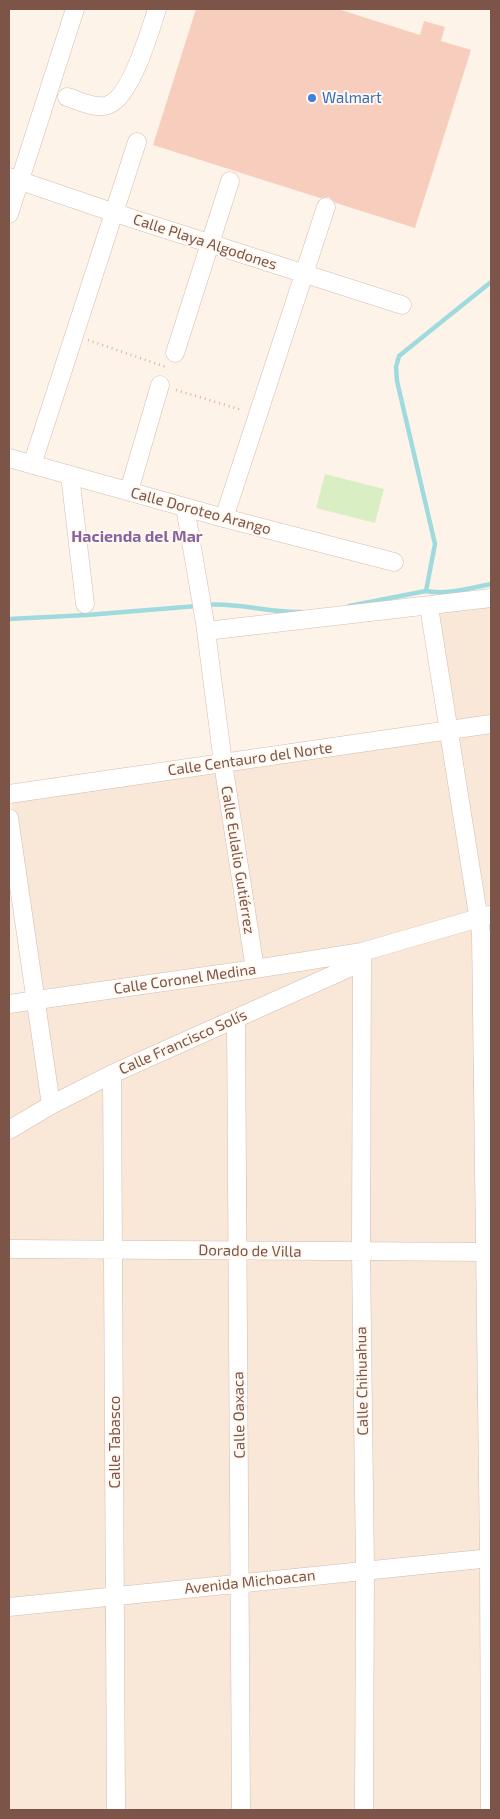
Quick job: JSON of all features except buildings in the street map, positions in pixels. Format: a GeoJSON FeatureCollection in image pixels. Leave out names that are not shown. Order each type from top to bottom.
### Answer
{"type":"FeatureCollection","features":[{"type":"Feature","properties":{"kind":"street"},"geometry":{"type":"LineString","coordinates":[[9,214],[14,178],[75,9]]}},
{"type":"Feature","properties":{"kind":"street"},"geometry":{"type":"LineString","coordinates":[[66,97],[93,105],[108,106],[120,97],[130,81],[143,51],[157,9]]}},
{"type":"Feature","properties":{"kind":"street"},"geometry":{"type":"LineString","coordinates":[[32,465],[137,142]]}},
{"type":"Feature","properties":{"kind":"street","name":"Calle Playa Algodones"},"geometry":{"type":"LineString","coordinates":[[14,178],[115,213],[402,305]]}},
{"type":"Feature","properties":{"kind":"street"},"geometry":{"type":"LineString","coordinates":[[174,353],[230,181]]}},
{"type":"Feature","properties":{"kind":"street"},"geometry":{"type":"LineString","coordinates":[[224,518],[326,207]]}},
{"type":"Feature","properties":{"kind":"street"},"geometry":{"type":"LineString","coordinates":[[129,491],[160,385]]}},
{"type":"Feature","properties":{"kind":"street","name":"Calle Doroteo Arango"},"geometry":{"type":"LineString","coordinates":[[9,458],[224,518],[394,562]]}},
{"type":"Feature","properties":{"kind":"street"},"geometry":{"type":"LineString","coordinates":[[70,475],[85,604]]}},
{"type":"Feature","properties":{"kind":"street","name":"Calle Eulalio Gutiérrez"},"geometry":{"type":"LineString","coordinates":[[185,507],[206,627],[223,763],[255,969]]}},
{"type":"Feature","properties":{"kind":"street"},"geometry":{"type":"LineString","coordinates":[[206,627],[429,607],[491,598]]}},
{"type":"Feature","properties":{"kind":"street"},"geometry":{"type":"LineString","coordinates":[[429,607],[449,730],[486,916],[482,954],[488,1252],[490,1810]]}},
{"type":"Feature","properties":{"kind":"street","name":"Calle Centauro del Norte"},"geometry":{"type":"LineString","coordinates":[[9,794],[491,724]]}},
{"type":"Feature","properties":{"kind":"street"},"geometry":{"type":"LineString","coordinates":[[9,818],[52,1105]]}},
{"type":"Feature","properties":{"kind":"street"},"geometry":{"type":"LineString","coordinates":[[362,957],[486,916]]}},
{"type":"Feature","properties":{"kind":"street","name":"Calle Coronel Medina"},"geometry":{"type":"LineString","coordinates":[[9,1004],[255,969],[362,957]]}},
{"type":"Feature","properties":{"kind":"street","name":"Calle Francisco Solís"},"geometry":{"type":"LineString","coordinates":[[9,1130],[112,1074],[236,1019],[362,957]]}},
{"type":"Feature","properties":{"kind":"street","name":"Calle Chihuahua"},"geometry":{"type":"LineString","coordinates":[[362,957],[361,1252],[365,1570],[364,1810]]}},
{"type":"Feature","properties":{"kind":"street","name":"Calle Oaxaca"},"geometry":{"type":"LineString","coordinates":[[236,1019],[241,1810]]}},
{"type":"Feature","properties":{"kind":"street","name":"Calle Tabasco"},"geometry":{"type":"LineString","coordinates":[[112,1074],[116,1810]]}},
{"type":"Feature","properties":{"kind":"street","name":"Dorado de Villa"},"geometry":{"type":"LineString","coordinates":[[9,1249],[488,1252]]}},
{"type":"Feature","properties":{"kind":"street","name":"Avenida Michoacan"},"geometry":{"type":"LineString","coordinates":[[9,1607],[490,1558]]}},
{"type":"Feature","properties":{"kind":"path"},"geometry":{"type":"LineString","coordinates":[[75,335],[170,369],[174,353]]}},
{"type":"Feature","properties":{"kind":"path"},"geometry":{"type":"LineString","coordinates":[[160,385],[257,415]]}},
{"type":"Feature","properties":{"kind":"shaded area"},"geometry":{"type":"Polygon","coordinates":[[[491,603],[491,719],[454,724],[434,611],[491,603]]]}},
{"type":"Feature","properties":{"kind":"shaded area"},"geometry":{"type":"Polygon","coordinates":[[[491,729],[491,908],[484,911],[455,734],[491,729]]]}},
{"type":"Feature","properties":{"kind":"shaded area"},"geometry":{"type":"Polygon","coordinates":[[[445,735],[474,915],[361,947],[258,964],[229,768],[445,735]]]}},
{"type":"Feature","properties":{"kind":"shaded area"},"geometry":{"type":"Polygon","coordinates":[[[219,769],[249,965],[40,995],[11,798],[219,769]]]}},
{"type":"Feature","properties":{"kind":"shaded area"},"geometry":{"type":"Polygon","coordinates":[[[476,925],[479,1247],[366,1247],[367,955],[476,925]]]}},
{"type":"Feature","properties":{"kind":"shaded area"},"geometry":{"type":"Polygon","coordinates":[[[358,958],[55,1097],[42,1005],[358,958]]]}},
{"type":"Feature","properties":{"kind":"shaded area"},"geometry":{"type":"Polygon","coordinates":[[[357,970],[356,1247],[242,1246],[241,1022],[357,970]]]}},
{"type":"Feature","properties":{"kind":"shaded area"},"geometry":{"type":"Polygon","coordinates":[[[32,1006],[46,1103],[9,1124],[9,1009],[32,1006]]]}},
{"type":"Feature","properties":{"kind":"shaded area"},"geometry":{"type":"Polygon","coordinates":[[[231,1026],[232,1246],[118,1245],[117,1077],[231,1026]]]}},
{"type":"Feature","properties":{"kind":"shaded area"},"geometry":{"type":"Polygon","coordinates":[[[107,1083],[107,1245],[9,1244],[9,1136],[107,1083]]]}},
{"type":"Feature","properties":{"kind":"shaded area"},"geometry":{"type":"Polygon","coordinates":[[[9,1254],[108,1256],[110,1591],[9,1601],[9,1254]]]}},
{"type":"Feature","properties":{"kind":"shaded area"},"geometry":{"type":"Polygon","coordinates":[[[118,1255],[232,1255],[235,1579],[121,1590],[118,1255]]]}},
{"type":"Feature","properties":{"kind":"shaded area"},"geometry":{"type":"Polygon","coordinates":[[[242,1255],[356,1257],[360,1566],[245,1578],[242,1255]]]}},
{"type":"Feature","properties":{"kind":"shaded area"},"geometry":{"type":"Polygon","coordinates":[[[366,1257],[479,1258],[483,1554],[370,1564],[366,1257]]]}},
{"type":"Feature","properties":{"kind":"shaded area"},"geometry":{"type":"Polygon","coordinates":[[[483,1564],[485,1810],[369,1810],[370,1575],[483,1564]]]}},
{"type":"Feature","properties":{"kind":"shaded area"},"geometry":{"type":"Polygon","coordinates":[[[359,1576],[359,1810],[246,1810],[245,1588],[359,1576]]]}},
{"type":"Feature","properties":{"kind":"shaded area"},"geometry":{"type":"Polygon","coordinates":[[[235,1589],[236,1810],[121,1810],[121,1600],[235,1589]]]}},
{"type":"Feature","properties":{"kind":"shaded area"},"geometry":{"type":"Polygon","coordinates":[[[111,1601],[111,1810],[9,1810],[9,1612],[111,1601]]]}},
{"type":"Feature","properties":{"kind":"green space"},"geometry":{"type":"Polygon","coordinates":[[[325,474],[384,489],[375,523],[316,508],[325,474]]]}},
{"type":"Feature","properties":{"kind":"waterway"},"geometry":{"type":"LineString","coordinates":[[349,606],[426,591],[435,544],[397,381],[396,367],[399,356],[491,282]]}},
{"type":"Feature","properties":{"kind":"waterway"},"geometry":{"type":"LineString","coordinates":[[426,591],[451,592],[491,584]]}},
{"type":"Feature","properties":{"kind":"waterway"},"geometry":{"type":"LineString","coordinates":[[205,605],[217,604],[301,612]]}},
{"type":"Feature","properties":{"kind":"waterway"},"geometry":{"type":"LineString","coordinates":[[9,619],[197,606]]}},
{"type":"Feature","properties":{"kind":"place","name":"Walmart"},"geometry":{"type":"Point","coordinates":[312,98]}},
{"type":"Feature","properties":{"kind":"district","name":"Hacienda del Mar"},"geometry":{"type":"Point","coordinates":[137,537]}}]}
